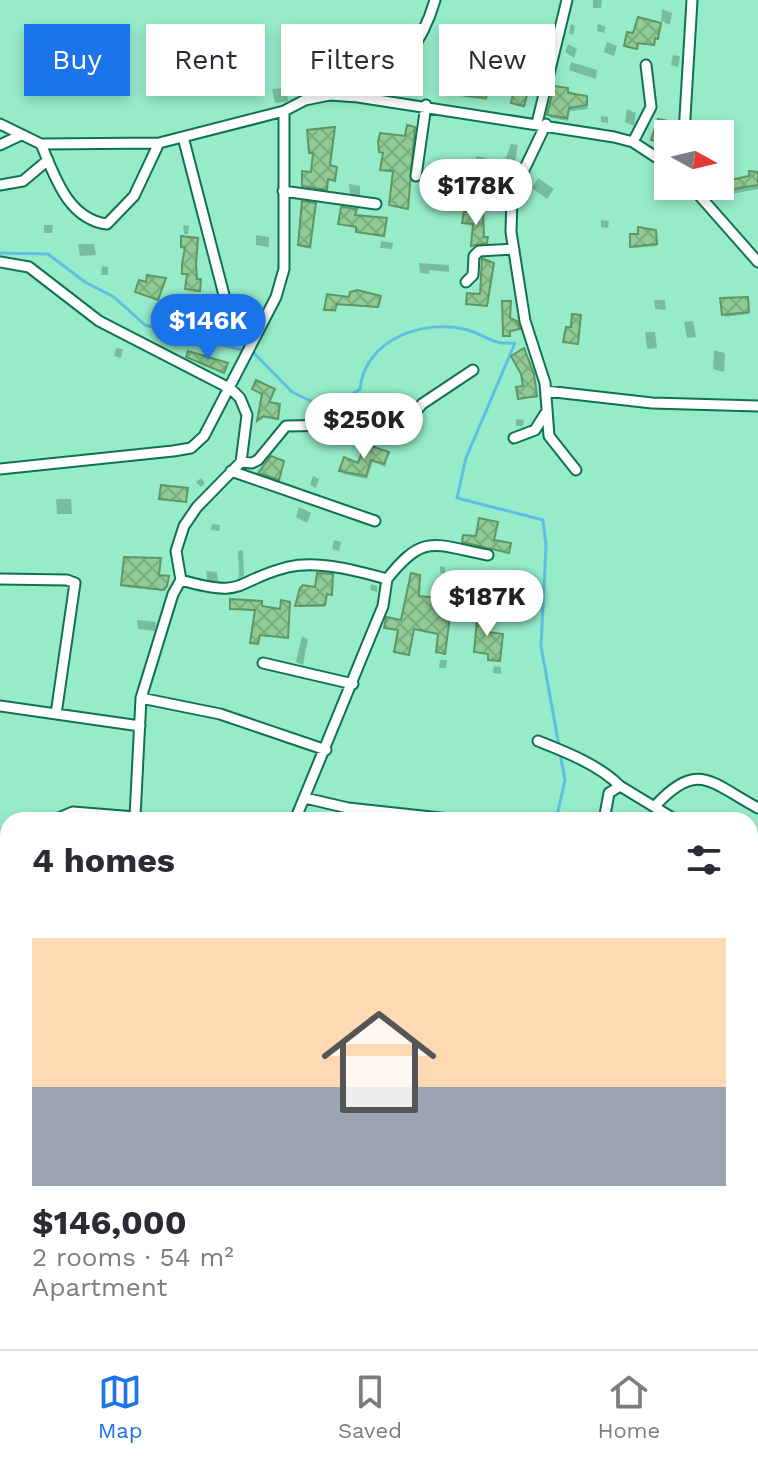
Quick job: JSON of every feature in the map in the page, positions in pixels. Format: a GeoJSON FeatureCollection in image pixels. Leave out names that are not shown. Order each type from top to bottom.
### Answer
{"type":"FeatureCollection","features":[{"type":"Feature","properties":{"kind":"street"},"geometry":{"type":"LineString","coordinates":[[358,97],[386,81],[399,68],[417,40],[435,0]]}},
{"type":"Feature","properties":{"kind":"street"},"geometry":{"type":"LineString","coordinates":[[567,0],[541,124],[512,195],[514,249],[525,321],[546,391],[549,436],[576,470]]}},
{"type":"Feature","properties":{"kind":"street"},"geometry":{"type":"LineString","coordinates":[[685,120],[692,0]]}},
{"type":"Feature","properties":{"kind":"street"},"geometry":{"type":"LineString","coordinates":[[633,142],[651,107],[646,65]]}},
{"type":"Feature","properties":{"kind":"street"},"geometry":{"type":"LineString","coordinates":[[0,124],[19,136],[41,144],[159,143],[284,111],[305,100],[330,95],[426,105],[541,124],[633,142],[654,156]]}},
{"type":"Feature","properties":{"kind":"street"},"geometry":{"type":"LineString","coordinates":[[416,176],[426,105]]}},
{"type":"Feature","properties":{"kind":"street"},"geometry":{"type":"LineString","coordinates":[[0,469],[191,448],[204,436],[276,297],[284,269],[284,111]]}},
{"type":"Feature","properties":{"kind":"street"},"geometry":{"type":"LineString","coordinates":[[0,145],[19,136]]}},
{"type":"Feature","properties":{"kind":"street"},"geometry":{"type":"LineString","coordinates":[[183,137],[224,295]]}},
{"type":"Feature","properties":{"kind":"street"},"geometry":{"type":"LineString","coordinates":[[41,144],[76,211],[90,222],[107,224],[134,196],[159,143]]}},
{"type":"Feature","properties":{"kind":"street"},"geometry":{"type":"LineString","coordinates":[[0,185],[23,181],[48,160]]}},
{"type":"Feature","properties":{"kind":"street"},"geometry":{"type":"LineString","coordinates":[[283,191],[376,204]]}},
{"type":"Feature","properties":{"kind":"street"},"geometry":{"type":"LineString","coordinates":[[703,200],[758,262]]}},
{"type":"Feature","properties":{"kind":"street"},"geometry":{"type":"LineString","coordinates":[[466,282],[473,275],[474,256],[479,251],[514,249]]}},
{"type":"Feature","properties":{"kind":"street"},"geometry":{"type":"LineString","coordinates":[[0,262],[29,267],[99,321],[231,389],[247,415],[241,462],[184,526],[176,551],[181,580],[173,594],[141,698],[138,812]]}},
{"type":"Feature","properties":{"kind":"street"},"geometry":{"type":"LineString","coordinates":[[241,462],[258,460],[286,426],[398,427],[406,424],[422,404],[473,370]]}},
{"type":"Feature","properties":{"kind":"street"},"geometry":{"type":"LineString","coordinates":[[546,391],[652,403],[758,406]]}},
{"type":"Feature","properties":{"kind":"street"},"geometry":{"type":"LineString","coordinates":[[514,438],[535,430],[547,412]]}},
{"type":"Feature","properties":{"kind":"street"},"geometry":{"type":"LineString","coordinates":[[231,471],[375,521]]}},
{"type":"Feature","properties":{"kind":"street"},"geometry":{"type":"LineString","coordinates":[[299,812],[383,606],[387,579],[406,556],[418,548],[438,546],[488,555]]}},
{"type":"Feature","properties":{"kind":"street"},"geometry":{"type":"LineString","coordinates":[[181,580],[225,591],[288,567],[307,565],[387,579]]}},
{"type":"Feature","properties":{"kind":"street"},"geometry":{"type":"LineString","coordinates":[[0,579],[67,580],[75,583],[56,714]]}},
{"type":"Feature","properties":{"kind":"street"},"geometry":{"type":"LineString","coordinates":[[263,663],[292,667],[353,684]]}},
{"type":"Feature","properties":{"kind":"street"},"geometry":{"type":"LineString","coordinates":[[141,698],[220,714],[326,750]]}},
{"type":"Feature","properties":{"kind":"street"},"geometry":{"type":"LineString","coordinates":[[0,706],[140,726]]}},
{"type":"Feature","properties":{"kind":"street"},"geometry":{"type":"LineString","coordinates":[[538,741],[565,751],[610,776],[620,786],[664,812]]}},
{"type":"Feature","properties":{"kind":"street"},"geometry":{"type":"LineString","coordinates":[[655,806],[679,781],[690,778],[734,793],[758,808]]}},
{"type":"Feature","properties":{"kind":"street"},"geometry":{"type":"LineString","coordinates":[[605,812],[609,793],[620,786]]}},
{"type":"Feature","properties":{"kind":"street"},"geometry":{"type":"LineString","coordinates":[[305,798],[348,808],[385,812]]}},
{"type":"Feature","properties":{"kind":"building"},"geometry":{"type":"Polygon","coordinates":[[[638,17],[661,23],[654,45],[638,43],[637,49],[624,46],[627,32],[633,33],[638,17]]]}},
{"type":"Feature","properties":{"kind":"building"},"geometry":{"type":"Polygon","coordinates":[[[555,86],[568,88],[568,93],[587,96],[587,105],[569,108],[567,118],[547,115],[552,96],[555,96],[555,86]]]}},
{"type":"Feature","properties":{"kind":"building"},"geometry":{"type":"Polygon","coordinates":[[[513,96],[527,96],[524,106],[511,103],[513,96]]]}},
{"type":"Feature","properties":{"kind":"building"},"geometry":{"type":"Polygon","coordinates":[[[407,125],[415,127],[408,209],[389,205],[393,171],[380,170],[383,153],[379,152],[378,141],[380,133],[405,136],[407,125]]]}},
{"type":"Feature","properties":{"kind":"building"},"geometry":{"type":"Polygon","coordinates":[[[335,127],[330,165],[337,167],[335,181],[328,179],[327,190],[302,186],[302,171],[311,172],[313,153],[309,153],[307,130],[335,127]]]}},
{"type":"Feature","properties":{"kind":"building"},"geometry":{"type":"Polygon","coordinates":[[[749,171],[758,172],[758,185],[734,189],[734,179],[749,176],[749,171]]]}},
{"type":"Feature","properties":{"kind":"building"},"geometry":{"type":"Polygon","coordinates":[[[302,201],[316,203],[310,247],[298,245],[302,201]]]}},
{"type":"Feature","properties":{"kind":"building"},"geometry":{"type":"Polygon","coordinates":[[[341,207],[357,209],[355,215],[387,218],[384,236],[356,232],[356,227],[338,224],[341,207]]]}},
{"type":"Feature","properties":{"kind":"building"},"geometry":{"type":"Polygon","coordinates":[[[464,211],[483,212],[487,243],[471,246],[473,224],[462,223],[464,211]]]}},
{"type":"Feature","properties":{"kind":"building"},"geometry":{"type":"Polygon","coordinates":[[[638,227],[656,230],[657,244],[630,247],[630,234],[638,234],[638,227]]]}},
{"type":"Feature","properties":{"kind":"building"},"geometry":{"type":"Polygon","coordinates":[[[181,236],[198,238],[196,264],[197,279],[201,279],[200,291],[185,289],[187,274],[182,274],[185,248],[181,247],[181,236]]]}},
{"type":"Feature","properties":{"kind":"building"},"geometry":{"type":"Polygon","coordinates":[[[482,258],[494,263],[487,306],[466,304],[467,293],[480,294],[482,258]]]}},
{"type":"Feature","properties":{"kind":"building"},"geometry":{"type":"Polygon","coordinates":[[[147,275],[166,278],[158,300],[135,292],[139,280],[146,282],[147,275]]]}},
{"type":"Feature","properties":{"kind":"building"},"geometry":{"type":"Polygon","coordinates":[[[357,290],[381,296],[378,307],[337,304],[335,310],[324,310],[327,294],[349,297],[350,292],[357,290]]]}},
{"type":"Feature","properties":{"kind":"building"},"geometry":{"type":"Polygon","coordinates":[[[748,297],[749,312],[722,315],[720,298],[748,297]]]}},
{"type":"Feature","properties":{"kind":"building"},"geometry":{"type":"Polygon","coordinates":[[[502,301],[511,301],[510,318],[517,321],[520,329],[510,331],[510,336],[503,336],[502,301]]]}},
{"type":"Feature","properties":{"kind":"building"},"geometry":{"type":"Polygon","coordinates":[[[572,314],[581,315],[578,344],[563,342],[566,327],[571,327],[572,314]]]}},
{"type":"Feature","properties":{"kind":"building"},"geometry":{"type":"Polygon","coordinates":[[[524,348],[534,374],[537,396],[518,399],[516,387],[523,386],[521,374],[511,356],[524,348]]]}},
{"type":"Feature","properties":{"kind":"building"},"geometry":{"type":"Polygon","coordinates":[[[188,351],[228,363],[224,373],[186,357],[188,351]]]}},
{"type":"Feature","properties":{"kind":"building"},"geometry":{"type":"Polygon","coordinates":[[[256,380],[275,389],[269,402],[280,404],[278,419],[263,416],[257,421],[262,394],[252,389],[256,380]]]}},
{"type":"Feature","properties":{"kind":"building"},"geometry":{"type":"Polygon","coordinates":[[[365,444],[389,452],[384,464],[371,460],[366,476],[339,471],[344,457],[358,463],[365,444]]]}},
{"type":"Feature","properties":{"kind":"building"},"geometry":{"type":"Polygon","coordinates":[[[271,456],[284,461],[279,480],[258,473],[271,456]]]}},
{"type":"Feature","properties":{"kind":"building"},"geometry":{"type":"Polygon","coordinates":[[[161,485],[188,488],[186,502],[159,499],[161,485]]]}},
{"type":"Feature","properties":{"kind":"building"},"geometry":{"type":"Polygon","coordinates":[[[479,518],[498,522],[494,540],[511,543],[509,553],[462,542],[463,535],[476,536],[479,518]]]}},
{"type":"Feature","properties":{"kind":"building"},"geometry":{"type":"Polygon","coordinates":[[[124,557],[161,558],[159,575],[169,576],[167,586],[164,590],[121,585],[124,557]]]}},
{"type":"Feature","properties":{"kind":"building"},"geometry":{"type":"Polygon","coordinates":[[[317,573],[333,574],[332,595],[327,594],[325,605],[295,606],[303,585],[315,587],[317,573]]]}},
{"type":"Feature","properties":{"kind":"building"},"geometry":{"type":"Polygon","coordinates":[[[411,573],[420,575],[419,596],[439,598],[438,607],[451,609],[445,654],[436,652],[438,634],[414,629],[409,655],[394,652],[398,630],[384,628],[386,617],[401,620],[411,573]]]}},
{"type":"Feature","properties":{"kind":"building"},"geometry":{"type":"Polygon","coordinates":[[[230,599],[262,601],[262,606],[280,609],[281,600],[290,602],[288,638],[260,635],[258,644],[250,643],[255,610],[230,609],[230,599]]]}},
{"type":"Feature","properties":{"kind":"building"},"geometry":{"type":"Polygon","coordinates":[[[478,610],[492,613],[488,632],[503,634],[500,661],[488,660],[488,654],[474,652],[478,610]]]}},
{"type":"Feature","properties":{"kind":"waterway"},"geometry":{"type":"LineString","coordinates":[[0,253],[48,254],[85,282],[114,297],[145,325],[254,353],[292,392],[330,410],[360,389],[364,372],[373,357],[399,336],[433,327],[451,327],[495,341],[515,343],[466,458],[457,498],[543,520],[546,546],[541,646],[559,746]]}},
{"type":"Feature","properties":{"kind":"waterway"},"geometry":{"type":"LineString","coordinates":[[558,812],[565,780],[560,753]]}}]}
